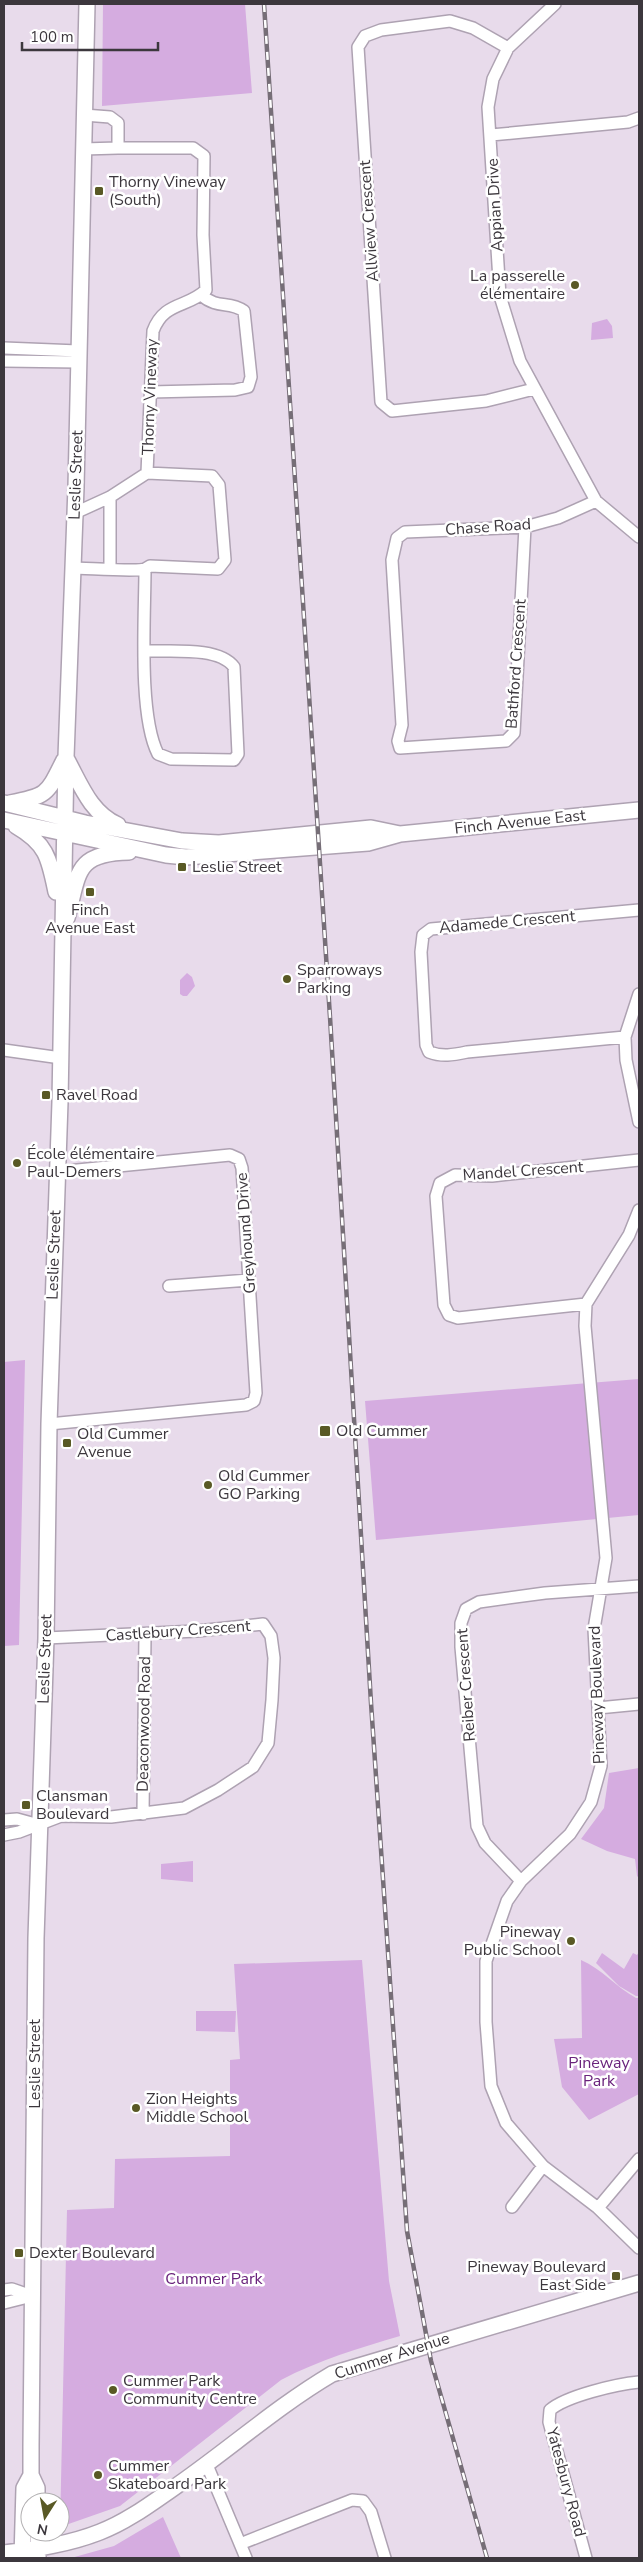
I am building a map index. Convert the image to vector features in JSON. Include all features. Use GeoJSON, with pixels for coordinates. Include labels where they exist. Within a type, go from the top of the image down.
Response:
{"type":"FeatureCollection","features":[{"type":"Feature","properties":{"kind":"main road","name":"Leslie Street"},"geometry":{"type":"LineString","coordinates":[[37,2492],[32,2476],[32,2296],[39,1825],[46,1638],[49,1424],[60,1058],[61,921],[75,513],[87,4]]}},
{"type":"Feature","properties":{"kind":"main road"},"geometry":{"type":"LineString","coordinates":[[5,804],[36,798],[48,791],[66,757]]}},
{"type":"Feature","properties":{"kind":"main road"},"geometry":{"type":"LineString","coordinates":[[66,757],[97,812],[112,822],[142,835]]}},
{"type":"Feature","properties":{"kind":"main road","name":"Finch Avenue East"},"geometry":{"type":"LineString","coordinates":[[5,804],[148,852],[206,857],[368,843],[400,834],[639,810]]}},
{"type":"Feature","properties":{"kind":"main road"},"geometry":{"type":"LineString","coordinates":[[5,820],[32,836],[42,846],[50,866],[61,921]]}},
{"type":"Feature","properties":{"kind":"main road","name":"Finch Avenue East"},"geometry":{"type":"LineString","coordinates":[[5,820],[64,825],[182,841],[219,843],[370,828],[400,834]]}},
{"type":"Feature","properties":{"kind":"main road"},"geometry":{"type":"LineString","coordinates":[[61,941],[78,873],[82,866],[103,854],[148,852]]}},
{"type":"Feature","properties":{"kind":"main road","name":"Cummer Avenue"},"geometry":{"type":"LineString","coordinates":[[4,2554],[22,2555],[38,2553],[107,2529],[143,2509],[207,2465],[305,2390],[332,2374],[639,2283]]}},
{"type":"Feature","properties":{"kind":"main road","name":"Leslie Street"},"geometry":{"type":"LineString","coordinates":[[22,2555],[24,2488],[32,2476]]}},
{"type":"Feature","properties":{"kind":"street","name":"Appian Drive"},"geometry":{"type":"LineString","coordinates":[[555,4],[508,48],[493,79],[488,107],[500,296],[520,361],[596,500],[639,538]]}},
{"type":"Feature","properties":{"kind":"street","name":"Allview Crescent"},"geometry":{"type":"LineString","coordinates":[[508,48],[473,28],[450,21],[381,30],[364,36],[358,47],[381,402],[392,411],[486,401],[534,389]]}},
{"type":"Feature","properties":{"kind":"street"},"geometry":{"type":"LineString","coordinates":[[84,115],[110,117],[118,123],[118,148]]}},
{"type":"Feature","properties":{"kind":"street"},"geometry":{"type":"LineString","coordinates":[[491,135],[628,122],[639,118]]}},
{"type":"Feature","properties":{"kind":"street"},"geometry":{"type":"LineString","coordinates":[[83,149],[193,148],[204,156],[203,235],[206,290],[201,295],[211,303],[237,306],[244,311],[251,378],[248,387],[235,390],[150,392]]}},
{"type":"Feature","properties":{"kind":"street","name":"Thorny Vineway"},"geometry":{"type":"LineString","coordinates":[[75,513],[110,497],[147,473],[153,331],[157,320],[176,305],[201,295]]}},
{"type":"Feature","properties":{"kind":"street"},"geometry":{"type":"LineString","coordinates":[[4,348],[78,356]]}},
{"type":"Feature","properties":{"kind":"street"},"geometry":{"type":"LineString","coordinates":[[4,360],[78,356]]}},
{"type":"Feature","properties":{"kind":"street"},"geometry":{"type":"LineString","coordinates":[[72,568],[110,568],[139,571],[150,566],[218,569],[225,560],[219,485],[212,476],[147,473]]}},
{"type":"Feature","properties":{"kind":"street"},"geometry":{"type":"LineString","coordinates":[[110,497],[110,568]]}},
{"type":"Feature","properties":{"kind":"street","name":"Chase Road"},"geometry":{"type":"LineString","coordinates":[[405,532],[525,527],[558,518],[596,500]]}},
{"type":"Feature","properties":{"kind":"street","name":"Bathford Crescent"},"geometry":{"type":"LineString","coordinates":[[405,532],[397,538],[392,560],[402,726],[398,741],[400,748],[408,749],[448,744],[506,741],[514,733],[525,527]]}},
{"type":"Feature","properties":{"kind":"street"},"geometry":{"type":"LineString","coordinates":[[144,651],[208,652],[230,661],[234,667],[238,754],[234,760],[171,759],[158,754],[149,732],[144,651],[145,569]]}},
{"type":"Feature","properties":{"kind":"street","name":"Adamede Crescent"},"geometry":{"type":"LineString","coordinates":[[625,1037],[438,1056],[429,1052],[426,1044],[421,952],[423,935],[431,929],[639,910]]}},
{"type":"Feature","properties":{"kind":"street"},"geometry":{"type":"LineString","coordinates":[[639,994],[625,1037],[626,1060],[639,1122]]}},
{"type":"Feature","properties":{"kind":"street"},"geometry":{"type":"LineString","coordinates":[[4,1050],[60,1058]]}},
{"type":"Feature","properties":{"kind":"street","name":"Greyhound Drive"},"geometry":{"type":"LineString","coordinates":[[49,1424],[240,1406],[254,1401],[256,1393],[242,1168],[239,1159],[230,1155],[57,1172]]}},
{"type":"Feature","properties":{"kind":"street","name":"Mandel Crescent"},"geometry":{"type":"LineString","coordinates":[[586,1304],[458,1318],[449,1315],[444,1305],[436,1196],[440,1183],[455,1175],[492,1176],[639,1160]]}},
{"type":"Feature","properties":{"kind":"street"},"geometry":{"type":"LineString","coordinates":[[586,1304],[629,1235],[639,1210]]}},
{"type":"Feature","properties":{"kind":"street"},"geometry":{"type":"LineString","coordinates":[[168,1286],[249,1280]]}},
{"type":"Feature","properties":{"kind":"street","name":"Pineway Boulevard"},"geometry":{"type":"LineString","coordinates":[[586,1304],[585,1326],[606,1558],[594,1629],[601,1766],[591,1802],[570,1834],[522,1881],[507,1900],[486,1961],[486,2022],[491,2086],[506,2123],[543,2166],[598,2208],[639,2248]]}},
{"type":"Feature","properties":{"kind":"street","name":"Reiber Crescent"},"geometry":{"type":"LineString","coordinates":[[522,1881],[485,1843],[477,1826],[461,1623],[466,1609],[479,1602],[545,1593],[639,1586]]}},
{"type":"Feature","properties":{"kind":"street","name":"Castlebury Crescent"},"geometry":{"type":"LineString","coordinates":[[39,1825],[61,1816],[142,1814],[184,1808],[218,1790],[253,1767],[268,1742],[274,1658],[271,1636],[263,1624],[144,1635],[46,1638]]}},
{"type":"Feature","properties":{"kind":"street","name":"Deaconwood Road"},"geometry":{"type":"LineString","coordinates":[[142,1814],[144,1635]]}},
{"type":"Feature","properties":{"kind":"street"},"geometry":{"type":"LineString","coordinates":[[598,1708],[639,1704]]}},
{"type":"Feature","properties":{"kind":"street"},"geometry":{"type":"LineString","coordinates":[[4,1820],[18,1819],[39,1825]]}},
{"type":"Feature","properties":{"kind":"street"},"geometry":{"type":"LineString","coordinates":[[4,1835],[39,1825]]}},
{"type":"Feature","properties":{"kind":"street"},"geometry":{"type":"LineString","coordinates":[[598,2208],[639,2159]]}},
{"type":"Feature","properties":{"kind":"street"},"geometry":{"type":"LineString","coordinates":[[512,2207],[543,2166]]}},
{"type":"Feature","properties":{"kind":"street"},"geometry":{"type":"LineString","coordinates":[[4,2290],[12,2289],[32,2296]]}},
{"type":"Feature","properties":{"kind":"street"},"geometry":{"type":"LineString","coordinates":[[4,2303],[32,2296]]}},
{"type":"Feature","properties":{"kind":"street","name":"Yatesbury Road"},"geometry":{"type":"LineString","coordinates":[[586,2558],[549,2422],[550,2410],[558,2403],[570,2398],[639,2382]]}},
{"type":"Feature","properties":{"kind":"street"},"geometry":{"type":"LineString","coordinates":[[207,2465],[246,2558]]}},
{"type":"Feature","properties":{"kind":"street"},"geometry":{"type":"LineString","coordinates":[[240,2544],[352,2500],[363,2501],[371,2512],[385,2558]]}},
{"type":"Feature","properties":{"kind":"green space"},"geometry":{"type":"Polygon","coordinates":[[[103,4],[245,4],[252,93],[102,106],[103,4]]]}},
{"type":"Feature","properties":{"kind":"green space"},"geometry":{"type":"Polygon","coordinates":[[[607,319],[612,326],[613,338],[591,340],[592,323],[607,319]]]}},
{"type":"Feature","properties":{"kind":"green space"},"geometry":{"type":"Polygon","coordinates":[[[187,973],[192,977],[195,986],[187,996],[183,996],[180,994],[180,980],[187,973]]]}},
{"type":"Feature","properties":{"kind":"green space"},"geometry":{"type":"Polygon","coordinates":[[[25,1360],[19,1645],[4,1646],[4,1362],[25,1360]]]}},
{"type":"Feature","properties":{"kind":"green space"},"geometry":{"type":"Polygon","coordinates":[[[639,1379],[639,1515],[376,1540],[365,1401],[639,1379]]]}},
{"type":"Feature","properties":{"kind":"green space"},"geometry":{"type":"Polygon","coordinates":[[[639,1768],[639,1878],[637,1876],[635,1859],[607,1851],[581,1839],[604,1808],[609,1773],[639,1768]]]}},
{"type":"Feature","properties":{"kind":"green space"},"geometry":{"type":"Polygon","coordinates":[[[193,1861],[193,1882],[161,1879],[161,1864],[193,1861]]]}},
{"type":"Feature","properties":{"kind":"green space"},"geometry":{"type":"Polygon","coordinates":[[[639,1952],[639,1996],[619,1986],[596,1963],[602,1953],[624,1969],[633,1953],[637,1955],[639,1952]]]}},
{"type":"Feature","properties":{"kind":"green space","name":"Cummer Park"},"geometry":{"type":"Polygon","coordinates":[[[362,1960],[389,2281],[400,2336],[325,2360],[281,2380],[120,2506],[70,2524],[70,2492],[61,2492],[67,2210],[114,2208],[115,2159],[230,2156],[230,2060],[240,2059],[234,1964],[362,1960]]]}},
{"type":"Feature","properties":{"kind":"green space","name":"Pineway Park"},"geometry":{"type":"Polygon","coordinates":[[[581,1960],[596,1968],[629,1994],[639,1998],[639,2094],[589,2120],[562,2087],[554,2039],[582,2038],[581,1960]]]}},
{"type":"Feature","properties":{"kind":"green space"},"geometry":{"type":"Polygon","coordinates":[[[196,2011],[236,2011],[235,2032],[196,2031],[196,2011]]]}},
{"type":"Feature","properties":{"kind":"green space"},"geometry":{"type":"Polygon","coordinates":[[[163,2517],[181,2558],[71,2558],[114,2546],[163,2517]]]}},
{"type":"Feature","properties":{"kind":"railway"},"geometry":{"type":"LineString","coordinates":[[264,4],[330,1017],[371,1703],[407,2231],[431,2361],[487,2558]]}},
{"type":"Feature","properties":{"kind":"place","name":"Thorny Vineway (South)"},"geometry":{"type":"Point","coordinates":[99,191]}},
{"type":"Feature","properties":{"kind":"place","name":"La passerelle élémentaire"},"geometry":{"type":"Point","coordinates":[575,285]}},
{"type":"Feature","properties":{"kind":"place","name":"Leslie Street"},"geometry":{"type":"Point","coordinates":[182,867]}},
{"type":"Feature","properties":{"kind":"place","name":"Finch Avenue East"},"geometry":{"type":"Point","coordinates":[90,892]}},
{"type":"Feature","properties":{"kind":"place","name":"Sparroways Parking"},"geometry":{"type":"Point","coordinates":[287,979]}},
{"type":"Feature","properties":{"kind":"place","name":"Ravel Road"},"geometry":{"type":"Point","coordinates":[46,1095]}},
{"type":"Feature","properties":{"kind":"place","name":"École élémentaire Paul-Demers"},"geometry":{"type":"Point","coordinates":[17,1163]}},
{"type":"Feature","properties":{"kind":"place","name":"Old Cummer"},"geometry":{"type":"Point","coordinates":[325,1431]}},
{"type":"Feature","properties":{"kind":"place","name":"Old Cummer Avenue"},"geometry":{"type":"Point","coordinates":[67,1443]}},
{"type":"Feature","properties":{"kind":"place","name":"Old Cummer GO Parking"},"geometry":{"type":"Point","coordinates":[208,1485]}},
{"type":"Feature","properties":{"kind":"place","name":"Clansman Boulevard"},"geometry":{"type":"Point","coordinates":[26,1805]}},
{"type":"Feature","properties":{"kind":"place","name":"Pineway Public School"},"geometry":{"type":"Point","coordinates":[571,1941]}},
{"type":"Feature","properties":{"kind":"place","name":"Zion Heights Middle School"},"geometry":{"type":"Point","coordinates":[136,2108]}},
{"type":"Feature","properties":{"kind":"place","name":"Dexter Boulevard"},"geometry":{"type":"Point","coordinates":[19,2253]}},
{"type":"Feature","properties":{"kind":"place","name":"Pineway Boulevard East Side"},"geometry":{"type":"Point","coordinates":[616,2276]}},
{"type":"Feature","properties":{"kind":"place","name":"Cummer Park Community Centre"},"geometry":{"type":"Point","coordinates":[113,2390]}},
{"type":"Feature","properties":{"kind":"place","name":"Cummer Skateboard Park"},"geometry":{"type":"Point","coordinates":[98,2475]}}]}
